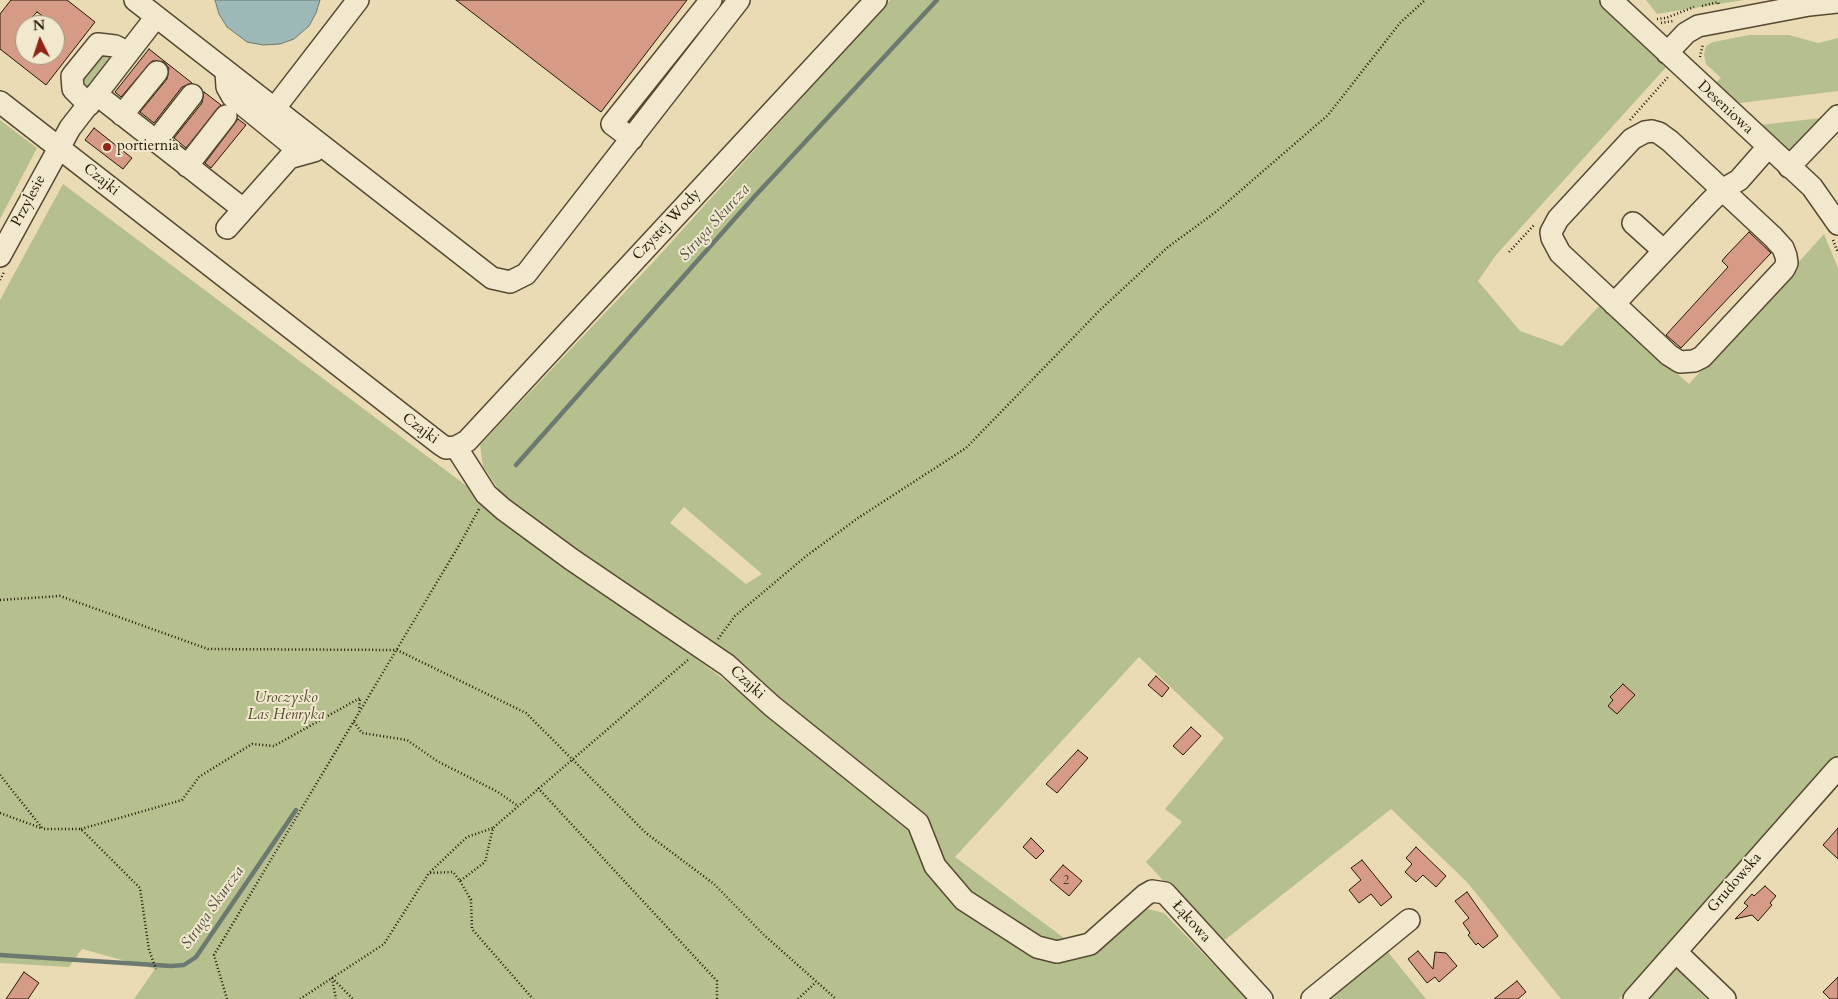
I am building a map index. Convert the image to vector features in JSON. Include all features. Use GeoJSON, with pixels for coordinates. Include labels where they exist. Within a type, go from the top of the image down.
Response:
{"type":"FeatureCollection","features":[{"type":"Feature","properties":{"kind":"street"},"geometry":{"type":"LineString","coordinates":[[134,0],[274,108],[312,150]]}},
{"type":"Feature","properties":{"kind":"street"},"geometry":{"type":"LineString","coordinates":[[274,108],[358,0]]}},
{"type":"Feature","properties":{"kind":"street"},"geometry":{"type":"LineString","coordinates":[[632,139],[612,124],[711,0]]}},
{"type":"Feature","properties":{"kind":"street"},"geometry":{"type":"LineString","coordinates":[[226,72],[227,87],[232,96],[312,150],[492,278],[510,282],[526,274],[740,0]]}},
{"type":"Feature","properties":{"kind":"street","name":"Czystej Wody"},"geometry":{"type":"LineString","coordinates":[[456,447],[468,441],[876,0]]}},
{"type":"Feature","properties":{"kind":"street","name":"Deseniowa"},"geometry":{"type":"LineString","coordinates":[[1611,0],[1667,53],[1700,74],[1768,148],[1812,187],[1838,224]]}},
{"type":"Feature","properties":{"kind":"street"},"geometry":{"type":"LineString","coordinates":[[1667,53],[1686,33],[1698,26],[1809,5],[1838,2]]}},
{"type":"Feature","properties":{"kind":"street","name":"Przylesie"},"geometry":{"type":"LineString","coordinates":[[0,256],[59,147],[127,52],[156,17]]}},
{"type":"Feature","properties":{"kind":"street"},"geometry":{"type":"LineString","coordinates":[[678,41],[697,54]]}},
{"type":"Feature","properties":{"kind":"street"},"geometry":{"type":"LineString","coordinates":[[127,52],[115,46],[98,44],[72,76],[73,90],[122,114],[243,209]]}},
{"type":"Feature","properties":{"kind":"street"},"geometry":{"type":"LineString","coordinates":[[122,114],[157,72]]}},
{"type":"Feature","properties":{"kind":"street"},"geometry":{"type":"LineString","coordinates":[[156,141],[192,95]]}},
{"type":"Feature","properties":{"kind":"street","name":"Czajki"},"geometry":{"type":"LineString","coordinates":[[0,102],[440,444],[446,448],[456,447],[486,494],[571,558],[706,650],[833,756],[918,823],[935,866],[964,900],[1037,947],[1057,952],[1090,944]]}},
{"type":"Feature","properties":{"kind":"street"},"geometry":{"type":"LineString","coordinates":[[187,166],[226,116]]}},
{"type":"Feature","properties":{"kind":"street"},"geometry":{"type":"LineString","coordinates":[[1789,167],[1838,116]]}},
{"type":"Feature","properties":{"kind":"street"},"geometry":{"type":"LineString","coordinates":[[1645,132],[1659,133],[1722,190],[1783,248],[1787,263],[1784,269],[1702,357],[1686,362],[1674,359],[1554,246],[1551,232],[1558,219],[1632,139],[1645,132]]}},
{"type":"Feature","properties":{"kind":"street"},"geometry":{"type":"LineString","coordinates":[[1614,304],[1722,190],[1739,180],[1768,148]]}},
{"type":"Feature","properties":{"kind":"street"},"geometry":{"type":"LineString","coordinates":[[227,228],[289,158],[312,150]]}},
{"type":"Feature","properties":{"kind":"street"},"geometry":{"type":"LineString","coordinates":[[1633,223],[1664,251]]}},
{"type":"Feature","properties":{"kind":"street","name":"Grudowska"},"geometry":{"type":"LineString","coordinates":[[1634,999],[1838,768]]}},
{"type":"Feature","properties":{"kind":"street","name":"Łąkowa"},"geometry":{"type":"LineString","coordinates":[[1090,944],[1144,895],[1152,891],[1164,893],[1262,999]]}},
{"type":"Feature","properties":{"kind":"street"},"geometry":{"type":"LineString","coordinates":[[1312,999],[1409,920]]}},
{"type":"Feature","properties":{"kind":"street"},"geometry":{"type":"LineString","coordinates":[[1676,952],[1724,999]]}},
{"type":"Feature","properties":{"kind":"path"},"geometry":{"type":"LineString","coordinates":[[300,999],[384,944],[429,873],[467,837],[493,828],[571,760],[706,650],[735,616],[805,557],[858,518],[966,448],[1100,310],[1161,253],[1217,212],[1328,115],[1400,22],[1425,0]]}},
{"type":"Feature","properties":{"kind":"path"},"geometry":{"type":"LineString","coordinates":[[1702,40],[1698,45],[1696,57],[1698,68],[1704,75],[1700,74],[1700,56],[1702,45],[1707,39]]}},
{"type":"Feature","properties":{"kind":"path"},"geometry":{"type":"LineString","coordinates":[[227,999],[214,955],[461,542],[486,494]]}},
{"type":"Feature","properties":{"kind":"path"},"geometry":{"type":"LineString","coordinates":[[0,600],[60,596],[208,648],[396,650],[526,713],[646,833],[714,884],[764,935],[836,999]]}},
{"type":"Feature","properties":{"kind":"path"},"geometry":{"type":"LineString","coordinates":[[0,812],[43,829],[81,829],[182,800],[199,777],[252,744],[274,746],[360,698],[359,713]]}},
{"type":"Feature","properties":{"kind":"path"},"geometry":{"type":"LineString","coordinates":[[354,722],[362,733],[408,740],[437,761],[498,792],[518,806]]}},
{"type":"Feature","properties":{"kind":"path"},"geometry":{"type":"LineString","coordinates":[[0,775],[43,829]]}},
{"type":"Feature","properties":{"kind":"path"},"geometry":{"type":"LineString","coordinates":[[538,788],[717,981],[717,999]]}},
{"type":"Feature","properties":{"kind":"path"},"geometry":{"type":"LineString","coordinates":[[460,882],[485,862],[493,828]]}},
{"type":"Feature","properties":{"kind":"path"},"geometry":{"type":"LineString","coordinates":[[81,829],[140,888],[149,950],[156,969]]}},
{"type":"Feature","properties":{"kind":"path"},"geometry":{"type":"LineString","coordinates":[[454,870],[460,882]]}},
{"type":"Feature","properties":{"kind":"path"},"geometry":{"type":"LineString","coordinates":[[429,873],[453,872],[471,900],[472,929],[533,999]]}},
{"type":"Feature","properties":{"kind":"path"},"geometry":{"type":"LineString","coordinates":[[332,978],[336,999]]}},
{"type":"Feature","properties":{"kind":"path"},"geometry":{"type":"LineString","coordinates":[[332,978],[353,999]]}},
{"type":"Feature","properties":{"kind":"path"},"geometry":{"type":"LineString","coordinates":[[798,999],[816,982]]}},
{"type":"Feature","properties":{"kind":"green space","name":"Uroczysko Las Henryka"},"geometry":{"type":"Polygon","coordinates":[[[890,0],[1599,0],[1669,64],[1496,255],[1478,281],[1520,331],[1562,346],[1600,305],[1689,384],[1824,234],[1838,268],[1838,762],[1658,963],[1619,999],[1561,999],[1467,882],[1391,809],[1221,943],[1146,862],[1182,822],[1165,809],[1224,738],[1139,657],[955,857],[1087,955],[1148,909],[1164,913],[1247,999],[134,999],[155,969],[82,949],[69,967],[0,963],[0,300],[63,184],[666,635],[927,836],[612,576],[501,493],[483,466],[480,445],[657,258],[890,0]],[[684,507],[670,523],[746,584],[762,574],[684,507]]]}},
{"type":"Feature","properties":{"kind":"green space"},"geometry":{"type":"Polygon","coordinates":[[[1646,0],[1744,0],[1657,14],[1646,0]]]}},
{"type":"Feature","properties":{"kind":"green space"},"geometry":{"type":"Polygon","coordinates":[[[1749,35],[1789,35],[1818,43],[1838,38],[1838,91],[1740,103],[1712,85],[1721,78],[1706,64],[1704,55],[1706,46],[1713,42],[1749,35]]]}},
{"type":"Feature","properties":{"kind":"green space"},"geometry":{"type":"Polygon","coordinates":[[[106,55],[112,59],[93,89],[85,90],[84,80],[101,58],[106,55]]]}},
{"type":"Feature","properties":{"kind":"green space"},"geometry":{"type":"Polygon","coordinates":[[[1821,118],[1793,153],[1760,125],[1821,118]]]}},
{"type":"Feature","properties":{"kind":"green space"},"geometry":{"type":"Polygon","coordinates":[[[0,120],[37,148],[0,219],[0,120]]]}},
{"type":"Feature","properties":{"kind":"green space"},"geometry":{"type":"Polygon","coordinates":[[[1388,952],[1426,999],[1331,999],[1388,952]]]}},
{"type":"Feature","properties":{"kind":"green space"},"geometry":{"type":"Polygon","coordinates":[[[1674,966],[1707,999],[1644,999],[1674,966]]]}},
{"type":"Feature","properties":{"kind":"water"},"geometry":{"type":"Polygon","coordinates":[[[215,0],[320,0],[309,26],[294,39],[280,44],[263,45],[247,42],[227,27],[219,14],[215,0]]]}},
{"type":"Feature","properties":{"kind":"building"},"geometry":{"type":"Polygon","coordinates":[[[11,0],[67,0],[95,22],[65,61],[65,15],[41,15],[37,12],[34,15],[15,15],[15,61],[0,49],[0,14],[11,0]]]}},
{"type":"Feature","properties":{"kind":"building"},"geometry":{"type":"Polygon","coordinates":[[[456,0],[687,0],[601,112],[456,0]]]}},
{"type":"Feature","properties":{"kind":"building"},"geometry":{"type":"Polygon","coordinates":[[[149,49],[192,83],[182,87],[154,123],[140,112],[167,79],[169,68],[164,62],[152,61],[121,97],[115,92],[149,49]]]}},
{"type":"Feature","properties":{"kind":"building"},"geometry":{"type":"Polygon","coordinates":[[[20,65],[62,65],[46,85],[20,65]]]}},
{"type":"Feature","properties":{"kind":"building"},"geometry":{"type":"Polygon","coordinates":[[[204,92],[221,105],[186,148],[174,138],[202,103],[204,92]]]}},
{"type":"Feature","properties":{"kind":"building"},"geometry":{"type":"Polygon","coordinates":[[[238,119],[246,125],[211,168],[205,163],[238,119]]]}},
{"type":"Feature","properties":{"kind":"building","name":"portiernia"},"geometry":{"type":"Polygon","coordinates":[[[94,128],[132,158],[123,169],[85,140],[94,128]]]}},
{"type":"Feature","properties":{"kind":"building"},"geometry":{"type":"Polygon","coordinates":[[[1749,232],[1771,253],[1681,348],[1666,335],[1728,267],[1722,261],[1749,232]]]}},
{"type":"Feature","properties":{"kind":"building"},"geometry":{"type":"Polygon","coordinates":[[[1156,676],[1169,688],[1162,697],[1148,685],[1156,676]]]}},
{"type":"Feature","properties":{"kind":"building"},"geometry":{"type":"Polygon","coordinates":[[[1623,684],[1635,695],[1617,714],[1608,706],[1613,700],[1610,697],[1623,684]]]}},
{"type":"Feature","properties":{"kind":"building"},"geometry":{"type":"Polygon","coordinates":[[[1191,727],[1201,736],[1183,755],[1173,746],[1191,727]]]}},
{"type":"Feature","properties":{"kind":"building"},"geometry":{"type":"Polygon","coordinates":[[[1078,750],[1088,758],[1057,793],[1046,784],[1078,750]]]}},
{"type":"Feature","properties":{"kind":"building"},"geometry":{"type":"Polygon","coordinates":[[[1838,828],[1838,859],[1823,845],[1838,828]]]}},
{"type":"Feature","properties":{"kind":"building"},"geometry":{"type":"Polygon","coordinates":[[[1031,838],[1044,851],[1036,859],[1023,847],[1031,838]]]}},
{"type":"Feature","properties":{"kind":"building"},"geometry":{"type":"Polygon","coordinates":[[[1416,847],[1446,876],[1436,887],[1423,875],[1416,882],[1405,872],[1412,864],[1406,858],[1416,847]]]}},
{"type":"Feature","properties":{"kind":"building"},"geometry":{"type":"Polygon","coordinates":[[[1362,860],[1392,897],[1381,906],[1371,894],[1359,903],[1349,890],[1361,880],[1351,868],[1362,860]]]}},
{"type":"Feature","properties":{"kind":"building"},"geometry":{"type":"Polygon","coordinates":[[[1063,865],[1082,881],[1069,896],[1050,880],[1063,865]]]}},
{"type":"Feature","properties":{"kind":"building"},"geometry":{"type":"Polygon","coordinates":[[[1765,886],[1776,896],[1770,903],[1772,905],[1758,921],[1752,915],[1735,919],[1748,906],[1744,903],[1752,894],[1754,896],[1765,886]]]}},
{"type":"Feature","properties":{"kind":"building"},"geometry":{"type":"Polygon","coordinates":[[[1467,892],[1498,936],[1483,948],[1478,943],[1476,945],[1468,935],[1470,933],[1463,923],[1469,918],[1455,901],[1467,892]]]}},
{"type":"Feature","properties":{"kind":"building"},"geometry":{"type":"Polygon","coordinates":[[[1418,951],[1433,969],[1435,952],[1446,953],[1457,966],[1439,982],[1435,977],[1427,983],[1408,959],[1418,951]]]}},
{"type":"Feature","properties":{"kind":"building"},"geometry":{"type":"Polygon","coordinates":[[[24,972],[39,983],[28,999],[6,999],[24,972]]]}},
{"type":"Feature","properties":{"kind":"building"},"geometry":{"type":"Polygon","coordinates":[[[1838,977],[1838,999],[1830,999],[1823,992],[1838,977]]]}},
{"type":"Feature","properties":{"kind":"building"},"geometry":{"type":"Polygon","coordinates":[[[1517,981],[1526,992],[1518,999],[1494,999],[1517,981]]]}},
{"type":"Feature","properties":{"kind":"waterway","name":"Struga Skurcza"},"geometry":{"type":"LineString","coordinates":[[516,465],[754,197],[937,0]]}},
{"type":"Feature","properties":{"kind":"waterway","name":"Struga Skurcza"},"geometry":{"type":"LineString","coordinates":[[0,955],[171,966],[184,965],[196,957],[296,810]]}},
{"type":"Feature","properties":{"kind":"place","name":"portiernia"},"geometry":{"type":"Point","coordinates":[107,147]}}]}
